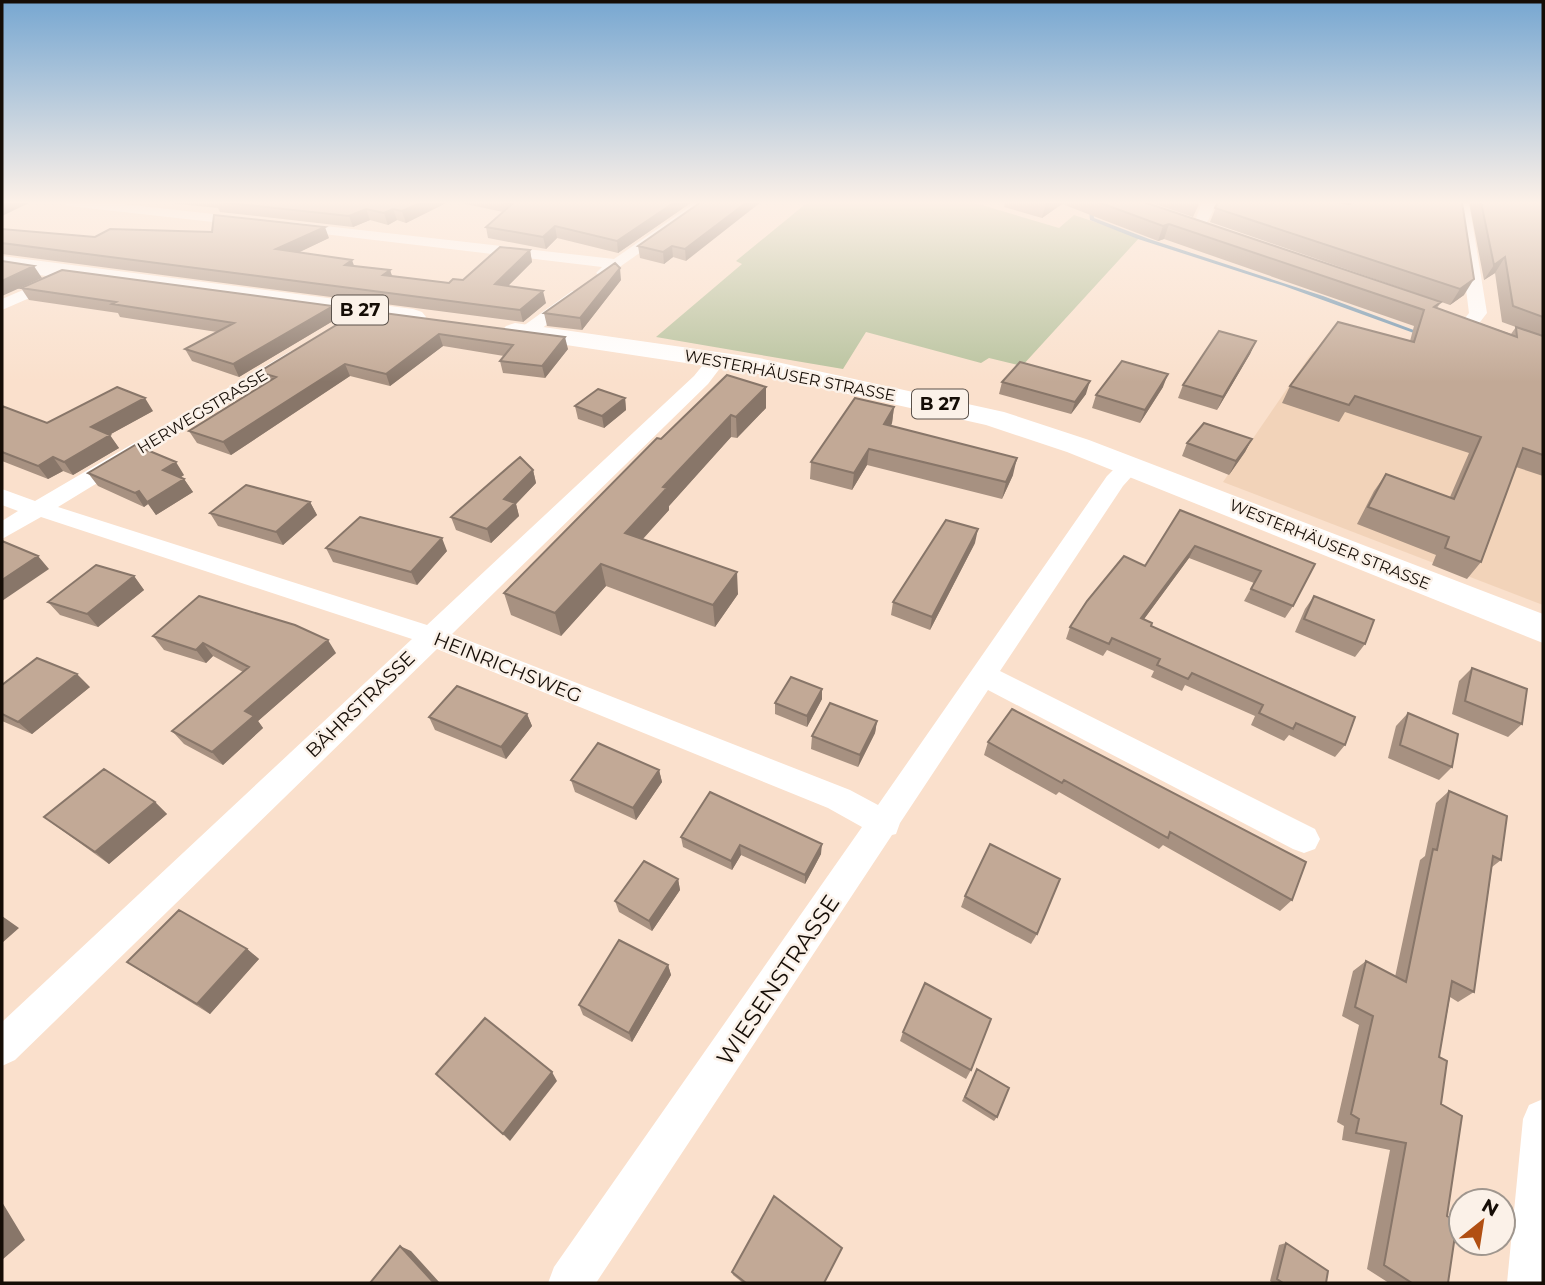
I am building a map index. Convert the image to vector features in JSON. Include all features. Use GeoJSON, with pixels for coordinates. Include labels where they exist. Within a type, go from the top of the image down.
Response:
{"type":"FeatureCollection","features":[{"type":"Feature","properties":{"kind":"main road","name":"B 27"},"geometry":{"type":"LineString","coordinates":[[2,264],[74,271],[431,320]]}},
{"type":"Feature","properties":{"kind":"main road","name":"WESTERHÄUSER STRASSE"},"geometry":{"type":"LineString","coordinates":[[485,327],[718,359],[803,374],[962,410],[1028,428],[1543,629]]}},
{"type":"Feature","properties":{"kind":"street"},"geometry":{"type":"LineString","coordinates":[[599,262],[617,264]]}},
{"type":"Feature","properties":{"kind":"street"},"geometry":{"type":"LineString","coordinates":[[526,333],[620,262]]}},
{"type":"Feature","properties":{"kind":"street"},"geometry":{"type":"LineString","coordinates":[[1471,262],[1478,313],[1471,322]]}},
{"type":"Feature","properties":{"kind":"street"},"geometry":{"type":"LineString","coordinates":[[2,305],[74,271]]}},
{"type":"Feature","properties":{"kind":"street"},"geometry":{"type":"LineString","coordinates":[[339,329],[364,310]]}},
{"type":"Feature","properties":{"kind":"street","name":"HERWEGSTRASSE"},"geometry":{"type":"LineString","coordinates":[[2,531],[304,350]]}},
{"type":"Feature","properties":{"kind":"street","name":"BÄHRSTRASSE"},"geometry":{"type":"LineString","coordinates":[[2,1047],[701,380],[718,359]]}},
{"type":"Feature","properties":{"kind":"street","name":"WIESENSTRASSE"},"geometry":{"type":"LineString","coordinates":[[570,1283],[885,824],[1115,481],[1130,466]]}},
{"type":"Feature","properties":{"kind":"street","name":"HEINRICHSWEG"},"geometry":{"type":"LineString","coordinates":[[2,496],[38,510],[431,636],[839,799],[885,824]]}},
{"type":"Feature","properties":{"kind":"street"},"geometry":{"type":"LineString","coordinates":[[983,675],[1304,839]]}},
{"type":"Feature","properties":{"kind":"street"},"geometry":{"type":"LineString","coordinates":[[1529,1283],[1543,1119]]}},
{"type":"Feature","properties":{"kind":"shaded area"},"geometry":{"type":"Polygon","coordinates":[[[1313,351],[1543,419],[1543,605],[1223,482],[1313,351]]]}},
{"type":"Feature","properties":{"kind":"green space"},"geometry":{"type":"Polygon","coordinates":[[[738,262],[1117,262],[1022,366],[989,358],[981,363],[866,332],[843,369],[656,337],[742,264],[738,262]]]}},
{"type":"Feature","properties":{"kind":"building"},"geometry":{"type":"Polygon","coordinates":[[[2,262],[34,266],[2,281],[2,262]]]}},
{"type":"Feature","properties":{"kind":"building"},"geometry":{"type":"Polygon","coordinates":[[[149,262],[349,262],[345,265],[390,270],[383,275],[449,283],[453,279],[463,280],[483,262],[518,262],[495,284],[543,291],[520,310],[149,262]]]}},
{"type":"Feature","properties":{"kind":"building"},"geometry":{"type":"Polygon","coordinates":[[[1282,262],[1322,262],[1441,302],[1434,307],[1517,337],[1516,327],[1543,336],[1543,455],[1523,448],[1481,562],[1445,548],[1449,537],[1368,507],[1386,474],[1454,499],[1481,437],[1355,396],[1349,405],[1290,386],[1338,322],[1414,342],[1424,310],[1282,262]]]}},
{"type":"Feature","properties":{"kind":"building"},"geometry":{"type":"Polygon","coordinates":[[[1378,262],[1471,262],[1474,279],[1460,289],[1378,262]]]}},
{"type":"Feature","properties":{"kind":"building"},"geometry":{"type":"Polygon","coordinates":[[[1506,262],[1543,262],[1543,317],[1513,306],[1506,262]]]}},
{"type":"Feature","properties":{"kind":"building"},"geometry":{"type":"Polygon","coordinates":[[[615,263],[620,268],[580,318],[544,313],[615,263]]]}},
{"type":"Feature","properties":{"kind":"building"},"geometry":{"type":"Polygon","coordinates":[[[62,270],[333,306],[233,364],[185,349],[234,323],[21,288],[62,270]]]}},
{"type":"Feature","properties":{"kind":"building"},"geometry":{"type":"Polygon","coordinates":[[[361,310],[565,337],[542,366],[500,361],[513,345],[439,334],[386,374],[345,364],[223,442],[189,431],[276,377],[259,372],[361,310]]]}},
{"type":"Feature","properties":{"kind":"building"},"geometry":{"type":"Polygon","coordinates":[[[1219,331],[1256,341],[1223,397],[1183,385],[1219,331]]]}},
{"type":"Feature","properties":{"kind":"building"},"geometry":{"type":"Polygon","coordinates":[[[1122,361],[1168,374],[1145,410],[1096,395],[1122,361]]]}},
{"type":"Feature","properties":{"kind":"building"},"geometry":{"type":"Polygon","coordinates":[[[1020,362],[1090,381],[1075,402],[1002,382],[1020,362]]]}},
{"type":"Feature","properties":{"kind":"building"},"geometry":{"type":"Polygon","coordinates":[[[727,375],[766,387],[736,417],[731,415],[663,487],[667,488],[625,533],[737,572],[713,605],[601,564],[555,613],[504,593],[657,438],[661,439],[727,375]]]}},
{"type":"Feature","properties":{"kind":"building"},"geometry":{"type":"Polygon","coordinates":[[[117,387],[145,398],[91,427],[110,435],[64,462],[53,457],[38,466],[2,452],[2,406],[47,423],[117,387]]]}},
{"type":"Feature","properties":{"kind":"building"},"geometry":{"type":"Polygon","coordinates":[[[598,389],[625,398],[602,416],[575,406],[598,389]]]}},
{"type":"Feature","properties":{"kind":"building"},"geometry":{"type":"Polygon","coordinates":[[[855,398],[894,407],[884,424],[1017,458],[1006,482],[869,449],[854,473],[811,462],[855,398]]]}},
{"type":"Feature","properties":{"kind":"building"},"geometry":{"type":"Polygon","coordinates":[[[1204,423],[1252,439],[1236,461],[1187,443],[1204,423]]]}},
{"type":"Feature","properties":{"kind":"building"},"geometry":{"type":"Polygon","coordinates":[[[135,445],[176,462],[163,470],[184,479],[147,502],[139,491],[135,493],[88,473],[135,445]]]}},
{"type":"Feature","properties":{"kind":"building"},"geometry":{"type":"Polygon","coordinates":[[[520,457],[533,470],[504,499],[515,503],[487,529],[451,517],[520,457]]]}},
{"type":"Feature","properties":{"kind":"building"},"geometry":{"type":"Polygon","coordinates":[[[246,485],[310,502],[276,532],[210,513],[246,485]]]}},
{"type":"Feature","properties":{"kind":"building"},"geometry":{"type":"Polygon","coordinates":[[[1180,510],[1315,564],[1293,606],[1251,589],[1261,571],[1195,546],[1141,618],[1152,623],[1151,626],[1355,717],[1345,745],[1296,723],[1293,729],[1259,713],[1263,705],[1192,673],[1188,679],[1157,665],[1160,659],[1112,638],[1109,644],[1070,627],[1087,601],[1124,556],[1145,566],[1180,510]]]}},
{"type":"Feature","properties":{"kind":"building"},"geometry":{"type":"Polygon","coordinates":[[[360,517],[442,538],[411,572],[326,548],[360,517]]]}},
{"type":"Feature","properties":{"kind":"building"},"geometry":{"type":"Polygon","coordinates":[[[946,520],[978,529],[932,617],[893,602],[946,520]]]}},
{"type":"Feature","properties":{"kind":"building"},"geometry":{"type":"Polygon","coordinates":[[[2,541],[38,556],[2,580],[2,541]]]}},
{"type":"Feature","properties":{"kind":"building"},"geometry":{"type":"Polygon","coordinates":[[[96,565],[134,576],[87,614],[48,602],[96,565]]]}},
{"type":"Feature","properties":{"kind":"building"},"geometry":{"type":"Polygon","coordinates":[[[199,596],[295,625],[328,640],[245,711],[254,716],[212,752],[172,731],[249,667],[203,643],[196,650],[153,636],[199,596]]]}},
{"type":"Feature","properties":{"kind":"building"},"geometry":{"type":"Polygon","coordinates":[[[1314,596],[1374,620],[1365,644],[1304,619],[1314,596]]]}},
{"type":"Feature","properties":{"kind":"building"},"geometry":{"type":"Polygon","coordinates":[[[37,658],[77,674],[18,722],[2,714],[2,685],[37,658]]]}},
{"type":"Feature","properties":{"kind":"building"},"geometry":{"type":"Polygon","coordinates":[[[1472,668],[1527,689],[1522,724],[1465,701],[1472,668]]]}},
{"type":"Feature","properties":{"kind":"building"},"geometry":{"type":"Polygon","coordinates":[[[791,677],[822,689],[807,716],[775,703],[791,677]]]}},
{"type":"Feature","properties":{"kind":"building"},"geometry":{"type":"Polygon","coordinates":[[[457,686],[527,714],[501,747],[429,717],[457,686]]]}},
{"type":"Feature","properties":{"kind":"building"},"geometry":{"type":"Polygon","coordinates":[[[830,703],[877,721],[860,755],[812,736],[830,703]]]}},
{"type":"Feature","properties":{"kind":"building"},"geometry":{"type":"Polygon","coordinates":[[[1012,709],[1306,862],[1292,900],[1170,832],[1168,838],[1064,780],[1062,783],[988,742],[1012,709]]]}},
{"type":"Feature","properties":{"kind":"building"},"geometry":{"type":"Polygon","coordinates":[[[1408,713],[1458,734],[1452,767],[1400,745],[1408,713]]]}},
{"type":"Feature","properties":{"kind":"building"},"geometry":{"type":"Polygon","coordinates":[[[598,743],[659,770],[633,808],[571,780],[598,743]]]}},
{"type":"Feature","properties":{"kind":"building"},"geometry":{"type":"Polygon","coordinates":[[[104,769],[155,802],[95,852],[44,817],[104,769]]]}},
{"type":"Feature","properties":{"kind":"building"},"geometry":{"type":"Polygon","coordinates":[[[1449,791],[1507,816],[1501,860],[1493,856],[1474,992],[1452,981],[1439,1057],[1447,1061],[1441,1104],[1462,1116],[1451,1187],[1447,1187],[1447,1257],[1452,1257],[1448,1283],[1412,1283],[1384,1265],[1406,1143],[1356,1133],[1359,1119],[1351,1114],[1373,1016],[1355,1007],[1366,961],[1406,982],[1433,849],[1437,850],[1449,791]]]}},
{"type":"Feature","properties":{"kind":"building"},"geometry":{"type":"Polygon","coordinates":[[[710,792],[822,844],[805,875],[740,845],[731,861],[681,837],[710,792]]]}},
{"type":"Feature","properties":{"kind":"building"},"geometry":{"type":"Polygon","coordinates":[[[990,844],[1060,879],[1037,934],[965,896],[990,844]]]}},
{"type":"Feature","properties":{"kind":"building"},"geometry":{"type":"Polygon","coordinates":[[[644,861],[678,879],[649,921],[615,901],[644,861]]]}},
{"type":"Feature","properties":{"kind":"building"},"geometry":{"type":"Polygon","coordinates":[[[179,910],[247,949],[197,1004],[127,962],[179,910]]]}},
{"type":"Feature","properties":{"kind":"building"},"geometry":{"type":"Polygon","coordinates":[[[619,940],[668,965],[629,1033],[579,1005],[619,940]]]}},
{"type":"Feature","properties":{"kind":"building"},"geometry":{"type":"Polygon","coordinates":[[[925,983],[991,1019],[971,1070],[903,1032],[925,983]]]}},
{"type":"Feature","properties":{"kind":"building"},"geometry":{"type":"Polygon","coordinates":[[[485,1018],[552,1072],[503,1134],[436,1074],[485,1018]]]}},
{"type":"Feature","properties":{"kind":"building"},"geometry":{"type":"Polygon","coordinates":[[[977,1069],[1009,1088],[997,1117],[965,1097],[977,1069]]]}},
{"type":"Feature","properties":{"kind":"building"},"geometry":{"type":"Polygon","coordinates":[[[774,1196],[842,1248],[824,1283],[746,1283],[732,1272],[774,1196]]]}},
{"type":"Feature","properties":{"kind":"building"},"geometry":{"type":"Polygon","coordinates":[[[1286,1243],[1328,1271],[1326,1283],[1283,1283],[1277,1279],[1286,1243]]]}},
{"type":"Feature","properties":{"kind":"building"},"geometry":{"type":"Polygon","coordinates":[[[400,1246],[434,1283],[370,1283],[400,1246]]]}},
{"type":"Feature","properties":{"kind":"waterway"},"geometry":{"type":"LineString","coordinates":[[1214,262],[1424,335]]}}]}
